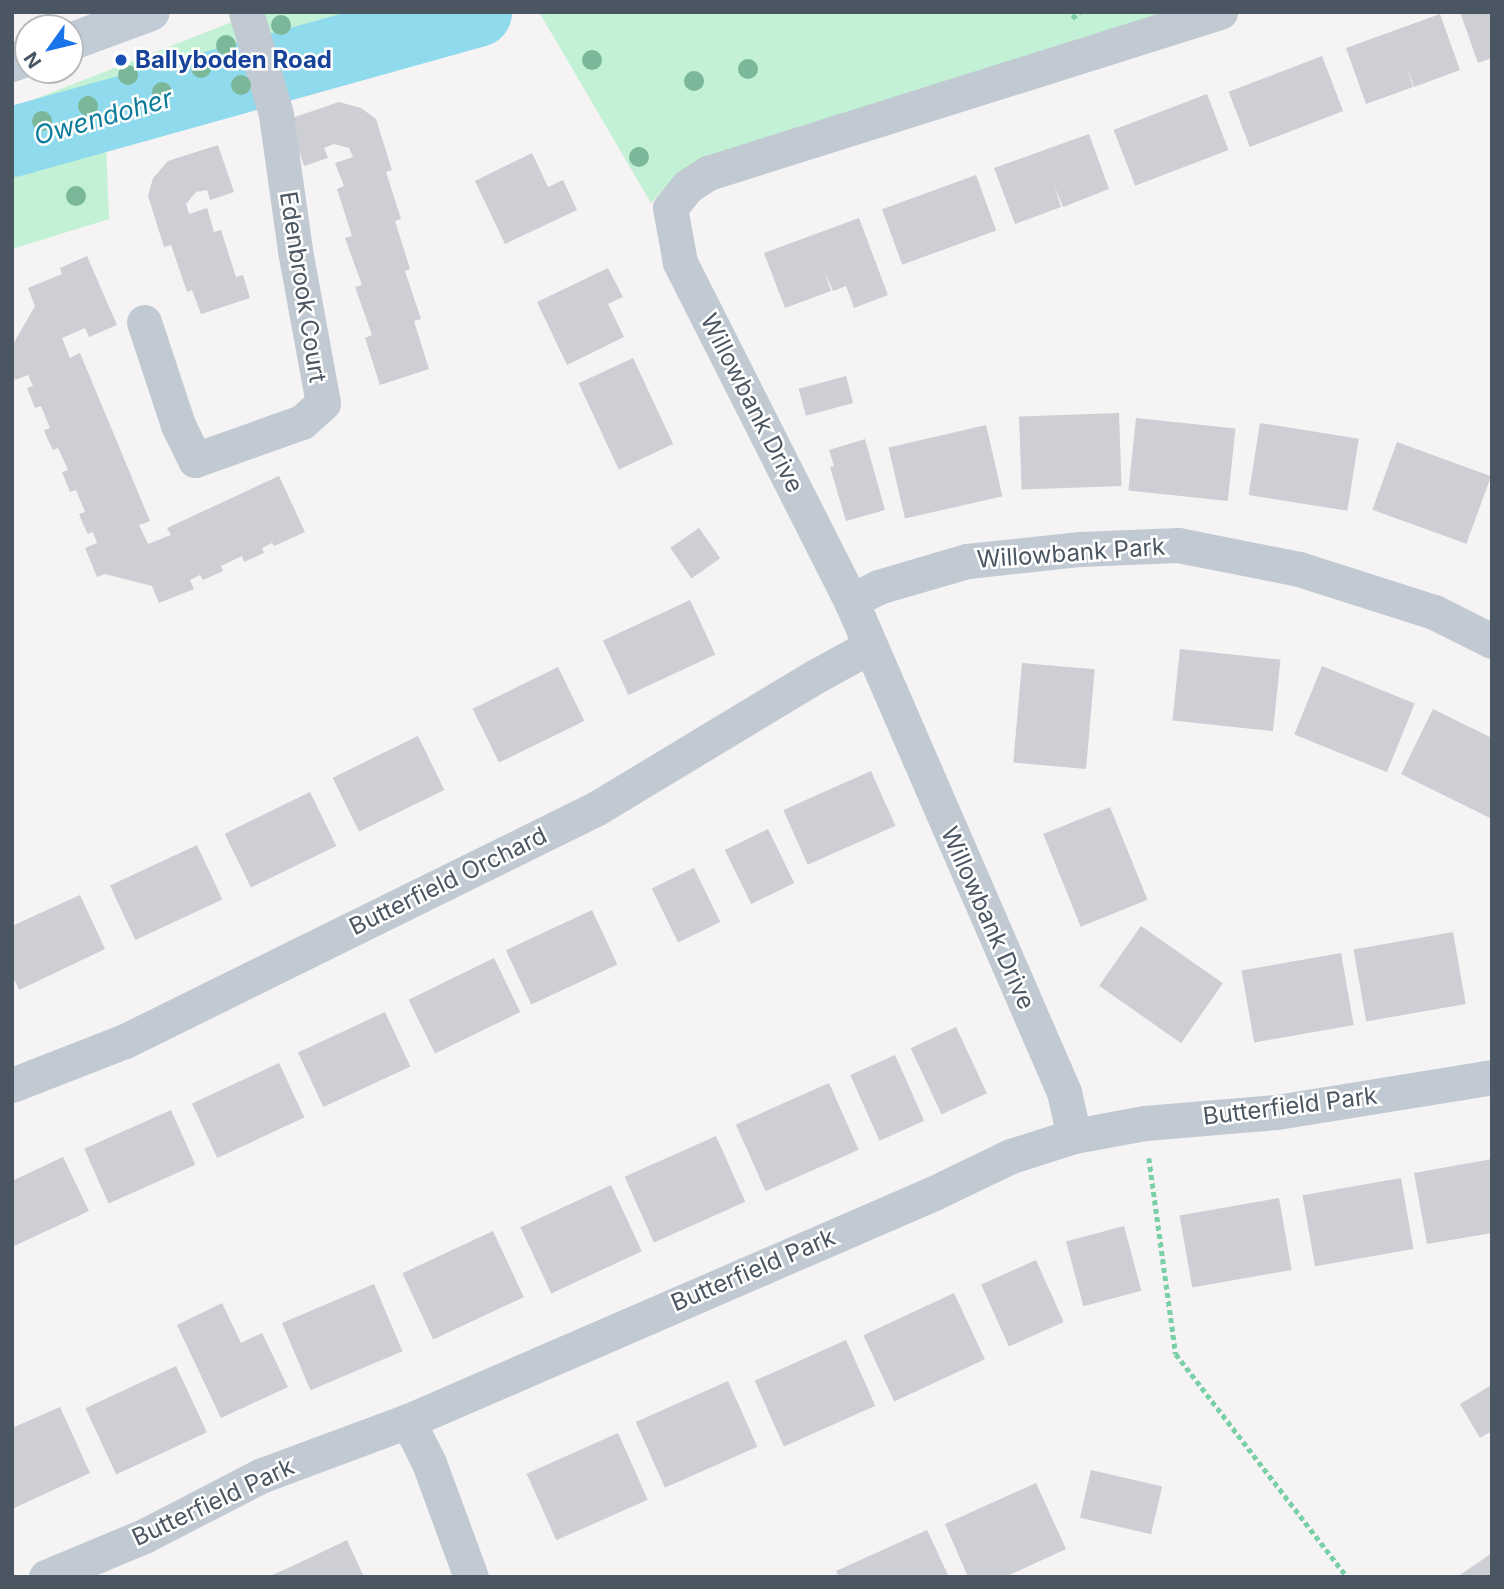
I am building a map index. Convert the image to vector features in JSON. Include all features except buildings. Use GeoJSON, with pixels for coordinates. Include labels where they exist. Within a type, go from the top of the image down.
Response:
{"type":"FeatureCollection","features":[{"type":"Feature","properties":{"kind":"main road"},"geometry":{"type":"LineString","coordinates":[[84,37],[151,12]]}},
{"type":"Feature","properties":{"kind":"street","name":"Willowbank Drive"},"geometry":{"type":"LineString","coordinates":[[1074,1136],[1064,1092],[869,648],[851,600],[680,262],[670,208],[688,186],[708,173],[1220,12]]}},
{"type":"Feature","properties":{"kind":"street","name":"Edenbrook Court"},"geometry":{"type":"LineString","coordinates":[[144,323],[178,425],[195,460],[302,422],[323,403],[295,250],[276,114],[251,27]]}},
{"type":"Feature","properties":{"kind":"street","name":"Willowbank Park"},"geometry":{"type":"LineString","coordinates":[[851,600],[878,587],[967,561],[1080,549],[1178,545],[1299,569],[1434,612],[1492,640]]}},
{"type":"Feature","properties":{"kind":"street","name":"Butterfield Orchard"},"geometry":{"type":"LineString","coordinates":[[12,1085],[125,1041],[597,808],[816,676],[869,648]]}},
{"type":"Feature","properties":{"kind":"street","name":"Butterfield Park"},"geometry":{"type":"LineString","coordinates":[[46,1577],[144,1536],[260,1476],[408,1421],[934,1193],[1011,1156],[1074,1136],[1145,1123],[1277,1112],[1492,1077]]}},
{"type":"Feature","properties":{"kind":"street"},"geometry":{"type":"LineString","coordinates":[[408,1421],[429,1463],[471,1577]]}},
{"type":"Feature","properties":{"kind":"path"},"geometry":{"type":"LineString","coordinates":[[1149,1157],[1176,1354],[1347,1577]]}},
{"type":"Feature","properties":{"kind":"green space"},"geometry":{"type":"Polygon","coordinates":[[[258,12],[476,12],[265,70],[272,100],[106,144],[109,219],[12,249],[12,108],[74,84],[84,84],[84,80],[258,12]]]}},
{"type":"Feature","properties":{"kind":"green space"},"geometry":{"type":"Polygon","coordinates":[[[539,12],[1186,12],[673,179],[651,203],[539,12]]]}},
{"type":"Feature","properties":{"kind":"waterway","name":"Owendoher"},"geometry":{"type":"LineString","coordinates":[[12,142],[477,12]]}},
{"type":"Feature","properties":{"kind":"place","name":"Ballyboden Road"},"geometry":{"type":"Point","coordinates":[121,60]}}]}
